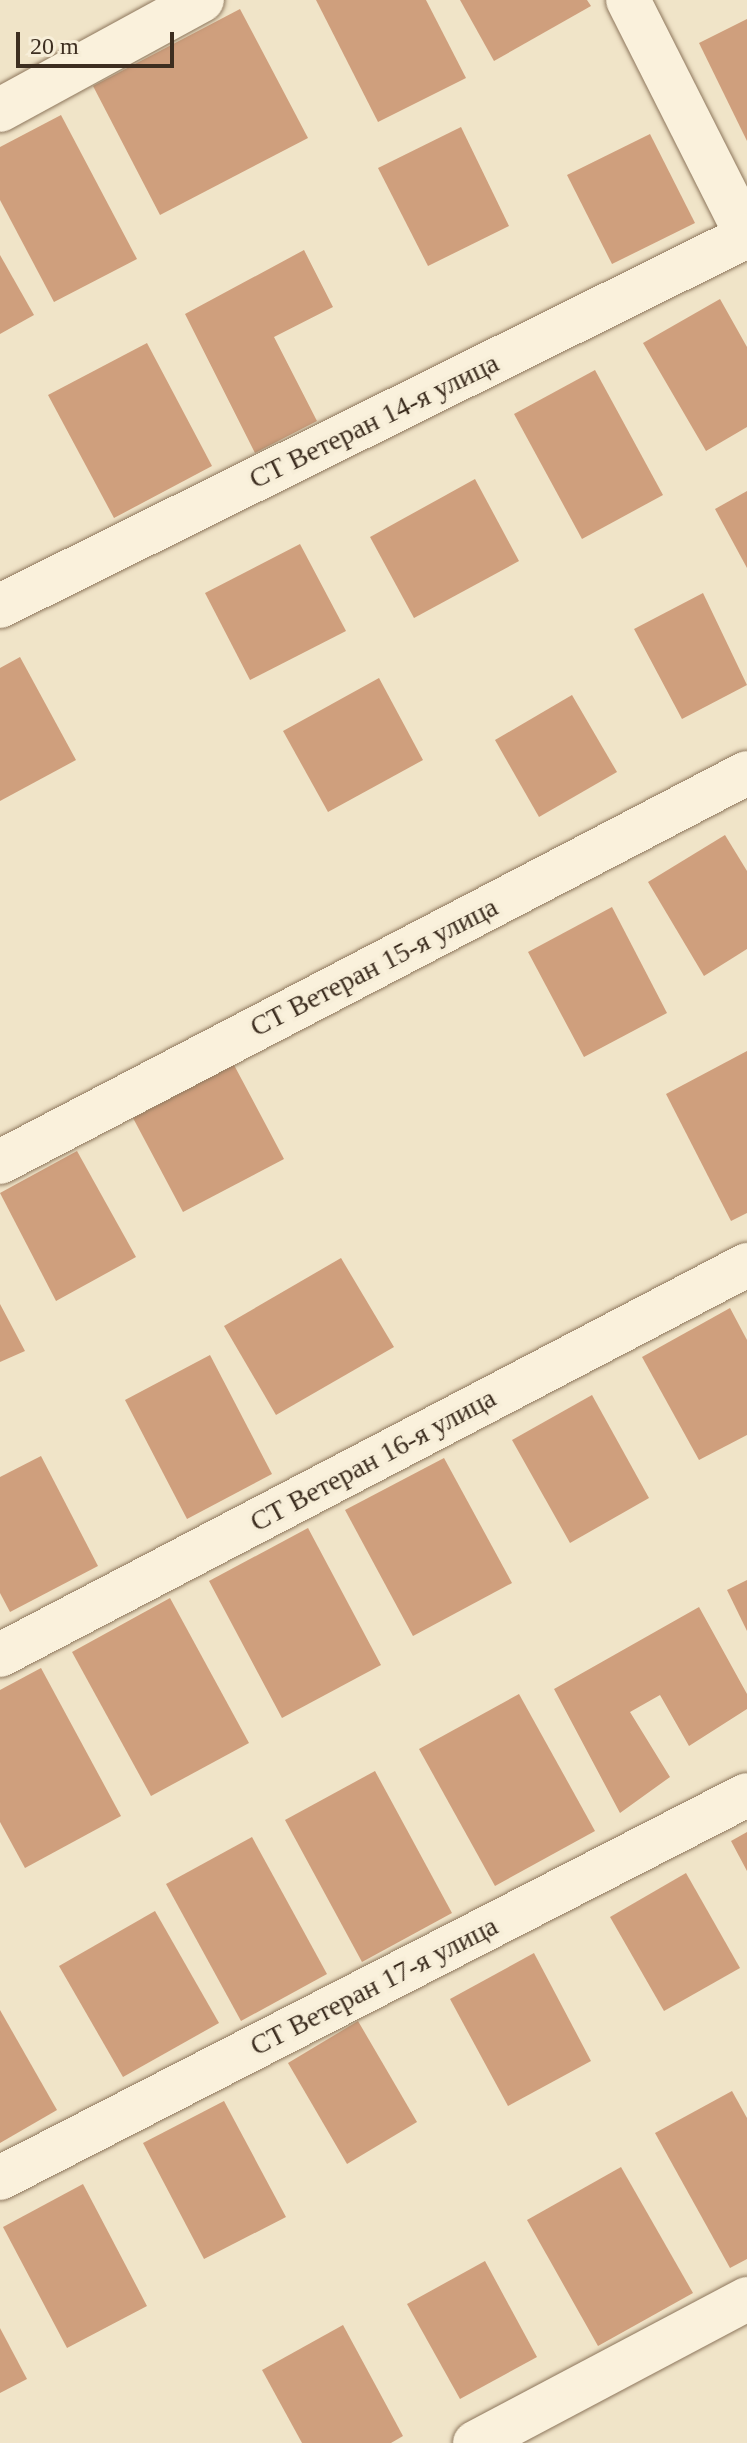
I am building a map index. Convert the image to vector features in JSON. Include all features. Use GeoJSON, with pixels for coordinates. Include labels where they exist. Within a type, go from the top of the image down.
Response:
{"type":"FeatureCollection","features":[{"type":"Feature","properties":{"kind":"street"},"geometry":{"type":"LineString","coordinates":[[0,110],[202,0]]}},
{"type":"Feature","properties":{"kind":"street"},"geometry":{"type":"LineString","coordinates":[[628,0],[747,236]]}},
{"type":"Feature","properties":{"kind":"street","name":"СТ Ветеран 14-я улица"},"geometry":{"type":"LineString","coordinates":[[0,606],[747,236]]}},
{"type":"Feature","properties":{"kind":"street","name":"СТ Ветеран 15-я улица"},"geometry":{"type":"LineString","coordinates":[[0,1162],[747,773]]}},
{"type":"Feature","properties":{"kind":"street","name":"СТ Ветеран 16-я улица"},"geometry":{"type":"LineString","coordinates":[[0,1655],[747,1265]]}},
{"type":"Feature","properties":{"kind":"street","name":"СТ Ветеран 17-я улица"},"geometry":{"type":"LineString","coordinates":[[0,2178],[747,1795]]}},
{"type":"Feature","properties":{"kind":"street"},"geometry":{"type":"LineString","coordinates":[[475,2443],[747,2299]]}},
{"type":"Feature","properties":{"kind":"building"},"geometry":{"type":"Polygon","coordinates":[[[316,0],[426,0],[466,78],[378,122],[316,0]]]}},
{"type":"Feature","properties":{"kind":"building"},"geometry":{"type":"Polygon","coordinates":[[[460,0],[587,0],[591,6],[494,61],[460,0]]]}},
{"type":"Feature","properties":{"kind":"building"},"geometry":{"type":"Polygon","coordinates":[[[240,9],[308,138],[160,215],[93,86],[240,9]]]}},
{"type":"Feature","properties":{"kind":"building"},"geometry":{"type":"Polygon","coordinates":[[[747,19],[747,141],[699,43],[747,19]]]}},
{"type":"Feature","properties":{"kind":"building"},"geometry":{"type":"Polygon","coordinates":[[[61,115],[137,259],[54,302],[0,200],[0,147],[61,115]]]}},
{"type":"Feature","properties":{"kind":"building"},"geometry":{"type":"Polygon","coordinates":[[[461,127],[509,226],[428,266],[378,168],[461,127]]]}},
{"type":"Feature","properties":{"kind":"building"},"geometry":{"type":"Polygon","coordinates":[[[650,134],[695,223],[612,264],[567,175],[650,134]]]}},
{"type":"Feature","properties":{"kind":"building"},"geometry":{"type":"Polygon","coordinates":[[[304,250],[333,307],[274,337],[317,421],[255,453],[185,314],[304,250]]]}},
{"type":"Feature","properties":{"kind":"building"},"geometry":{"type":"Polygon","coordinates":[[[0,255],[34,315],[0,334],[0,255]]]}},
{"type":"Feature","properties":{"kind":"building"},"geometry":{"type":"Polygon","coordinates":[[[720,299],[747,347],[747,427],[706,451],[643,343],[720,299]]]}},
{"type":"Feature","properties":{"kind":"building"},"geometry":{"type":"Polygon","coordinates":[[[147,343],[212,466],[114,518],[48,395],[147,343]]]}},
{"type":"Feature","properties":{"kind":"building"},"geometry":{"type":"Polygon","coordinates":[[[595,370],[663,495],[582,539],[514,414],[595,370]]]}},
{"type":"Feature","properties":{"kind":"building"},"geometry":{"type":"Polygon","coordinates":[[[475,479],[519,561],[414,618],[370,537],[475,479]]]}},
{"type":"Feature","properties":{"kind":"building"},"geometry":{"type":"Polygon","coordinates":[[[747,491],[747,568],[715,509],[747,491]]]}},
{"type":"Feature","properties":{"kind":"building"},"geometry":{"type":"Polygon","coordinates":[[[300,544],[346,631],[250,680],[205,593],[300,544]]]}},
{"type":"Feature","properties":{"kind":"building"},"geometry":{"type":"Polygon","coordinates":[[[703,593],[747,685],[682,719],[634,629],[703,593]]]}},
{"type":"Feature","properties":{"kind":"building"},"geometry":{"type":"Polygon","coordinates":[[[20,657],[76,760],[0,801],[0,668],[20,657]]]}},
{"type":"Feature","properties":{"kind":"building"},"geometry":{"type":"Polygon","coordinates":[[[379,678],[423,760],[328,812],[283,731],[379,678]]]}},
{"type":"Feature","properties":{"kind":"building"},"geometry":{"type":"Polygon","coordinates":[[[572,695],[617,772],[539,817],[495,740],[572,695]]]}},
{"type":"Feature","properties":{"kind":"building"},"geometry":{"type":"Polygon","coordinates":[[[725,835],[747,871],[747,949],[704,976],[648,882],[725,835]]]}},
{"type":"Feature","properties":{"kind":"building"},"geometry":{"type":"Polygon","coordinates":[[[612,907],[667,1013],[584,1057],[528,952],[612,907]]]}},
{"type":"Feature","properties":{"kind":"building"},"geometry":{"type":"Polygon","coordinates":[[[747,1051],[747,1213],[731,1221],[666,1094],[747,1051]]]}},
{"type":"Feature","properties":{"kind":"building"},"geometry":{"type":"Polygon","coordinates":[[[234,1065],[284,1159],[183,1212],[133,1118],[234,1065]]]}},
{"type":"Feature","properties":{"kind":"building"},"geometry":{"type":"Polygon","coordinates":[[[77,1151],[136,1257],[56,1301],[0,1193],[77,1151]]]}},
{"type":"Feature","properties":{"kind":"building"},"geometry":{"type":"Polygon","coordinates":[[[341,1258],[394,1347],[276,1415],[224,1326],[341,1258]]]}},
{"type":"Feature","properties":{"kind":"building"},"geometry":{"type":"Polygon","coordinates":[[[0,1304],[25,1351],[0,1362],[0,1304]]]}},
{"type":"Feature","properties":{"kind":"building"},"geometry":{"type":"Polygon","coordinates":[[[730,1308],[747,1340],[747,1435],[699,1460],[642,1357],[730,1308]]]}},
{"type":"Feature","properties":{"kind":"building"},"geometry":{"type":"Polygon","coordinates":[[[210,1355],[272,1474],[187,1519],[125,1400],[210,1355]]]}},
{"type":"Feature","properties":{"kind":"building"},"geometry":{"type":"Polygon","coordinates":[[[592,1395],[649,1498],[570,1543],[512,1440],[592,1395]]]}},
{"type":"Feature","properties":{"kind":"building"},"geometry":{"type":"Polygon","coordinates":[[[41,1456],[98,1566],[10,1612],[0,1593],[0,1477],[41,1456]]]}},
{"type":"Feature","properties":{"kind":"building"},"geometry":{"type":"Polygon","coordinates":[[[444,1458],[512,1583],[413,1636],[345,1510],[444,1458]]]}},
{"type":"Feature","properties":{"kind":"building"},"geometry":{"type":"Polygon","coordinates":[[[308,1528],[381,1665],[282,1718],[209,1581],[308,1528]]]}},
{"type":"Feature","properties":{"kind":"building"},"geometry":{"type":"Polygon","coordinates":[[[747,1580],[747,1631],[727,1590],[747,1580]]]}},
{"type":"Feature","properties":{"kind":"building"},"geometry":{"type":"Polygon","coordinates":[[[170,1598],[249,1743],[151,1796],[72,1652],[170,1598]]]}},
{"type":"Feature","properties":{"kind":"building"},"geometry":{"type":"Polygon","coordinates":[[[699,1607],[747,1694],[747,1709],[689,1746],[660,1695],[630,1712],[670,1777],[620,1813],[554,1689],[699,1607]]]}},
{"type":"Feature","properties":{"kind":"building"},"geometry":{"type":"Polygon","coordinates":[[[41,1668],[121,1816],[25,1868],[0,1822],[0,1690],[41,1668]]]}},
{"type":"Feature","properties":{"kind":"building"},"geometry":{"type":"Polygon","coordinates":[[[519,1694],[595,1831],[495,1886],[419,1749],[519,1694]]]}},
{"type":"Feature","properties":{"kind":"building"},"geometry":{"type":"Polygon","coordinates":[[[375,1771],[452,1913],[362,1962],[285,1820],[375,1771]]]}},
{"type":"Feature","properties":{"kind":"building"},"geometry":{"type":"Polygon","coordinates":[[[747,1832],[747,1871],[731,1841],[747,1832]]]}},
{"type":"Feature","properties":{"kind":"building"},"geometry":{"type":"Polygon","coordinates":[[[252,1837],[327,1974],[241,2021],[166,1884],[252,1837]]]}},
{"type":"Feature","properties":{"kind":"building"},"geometry":{"type":"Polygon","coordinates":[[[686,1873],[740,1968],[664,2011],[610,1917],[686,1873]]]}},
{"type":"Feature","properties":{"kind":"building"},"geometry":{"type":"Polygon","coordinates":[[[155,1911],[219,2023],[123,2077],[59,1966],[155,1911]]]}},
{"type":"Feature","properties":{"kind":"building"},"geometry":{"type":"Polygon","coordinates":[[[534,1953],[591,2061],[508,2106],[450,1999],[534,1953]]]}},
{"type":"Feature","properties":{"kind":"building"},"geometry":{"type":"Polygon","coordinates":[[[0,2010],[57,2110],[0,2143],[0,2010]]]}},
{"type":"Feature","properties":{"kind":"building"},"geometry":{"type":"Polygon","coordinates":[[[358,2021],[417,2122],[347,2164],[288,2063],[358,2021]]]}},
{"type":"Feature","properties":{"kind":"building"},"geometry":{"type":"Polygon","coordinates":[[[732,2091],[747,2118],[747,2259],[730,2268],[655,2133],[732,2091]]]}},
{"type":"Feature","properties":{"kind":"building"},"geometry":{"type":"Polygon","coordinates":[[[224,2101],[286,2217],[204,2259],[143,2143],[224,2101]]]}},
{"type":"Feature","properties":{"kind":"building"},"geometry":{"type":"Polygon","coordinates":[[[621,2167],[693,2293],[598,2346],[527,2220],[621,2167]]]}},
{"type":"Feature","properties":{"kind":"building"},"geometry":{"type":"Polygon","coordinates":[[[83,2184],[147,2306],[67,2348],[3,2227],[83,2184]]]}},
{"type":"Feature","properties":{"kind":"building"},"geometry":{"type":"Polygon","coordinates":[[[485,2261],[537,2357],[460,2399],[407,2304],[485,2261]]]}},
{"type":"Feature","properties":{"kind":"building"},"geometry":{"type":"Polygon","coordinates":[[[343,2325],[403,2436],[391,2443],[302,2443],[262,2370],[343,2325]]]}},
{"type":"Feature","properties":{"kind":"building"},"geometry":{"type":"Polygon","coordinates":[[[0,2328],[27,2379],[0,2393],[0,2328]]]}}]}
